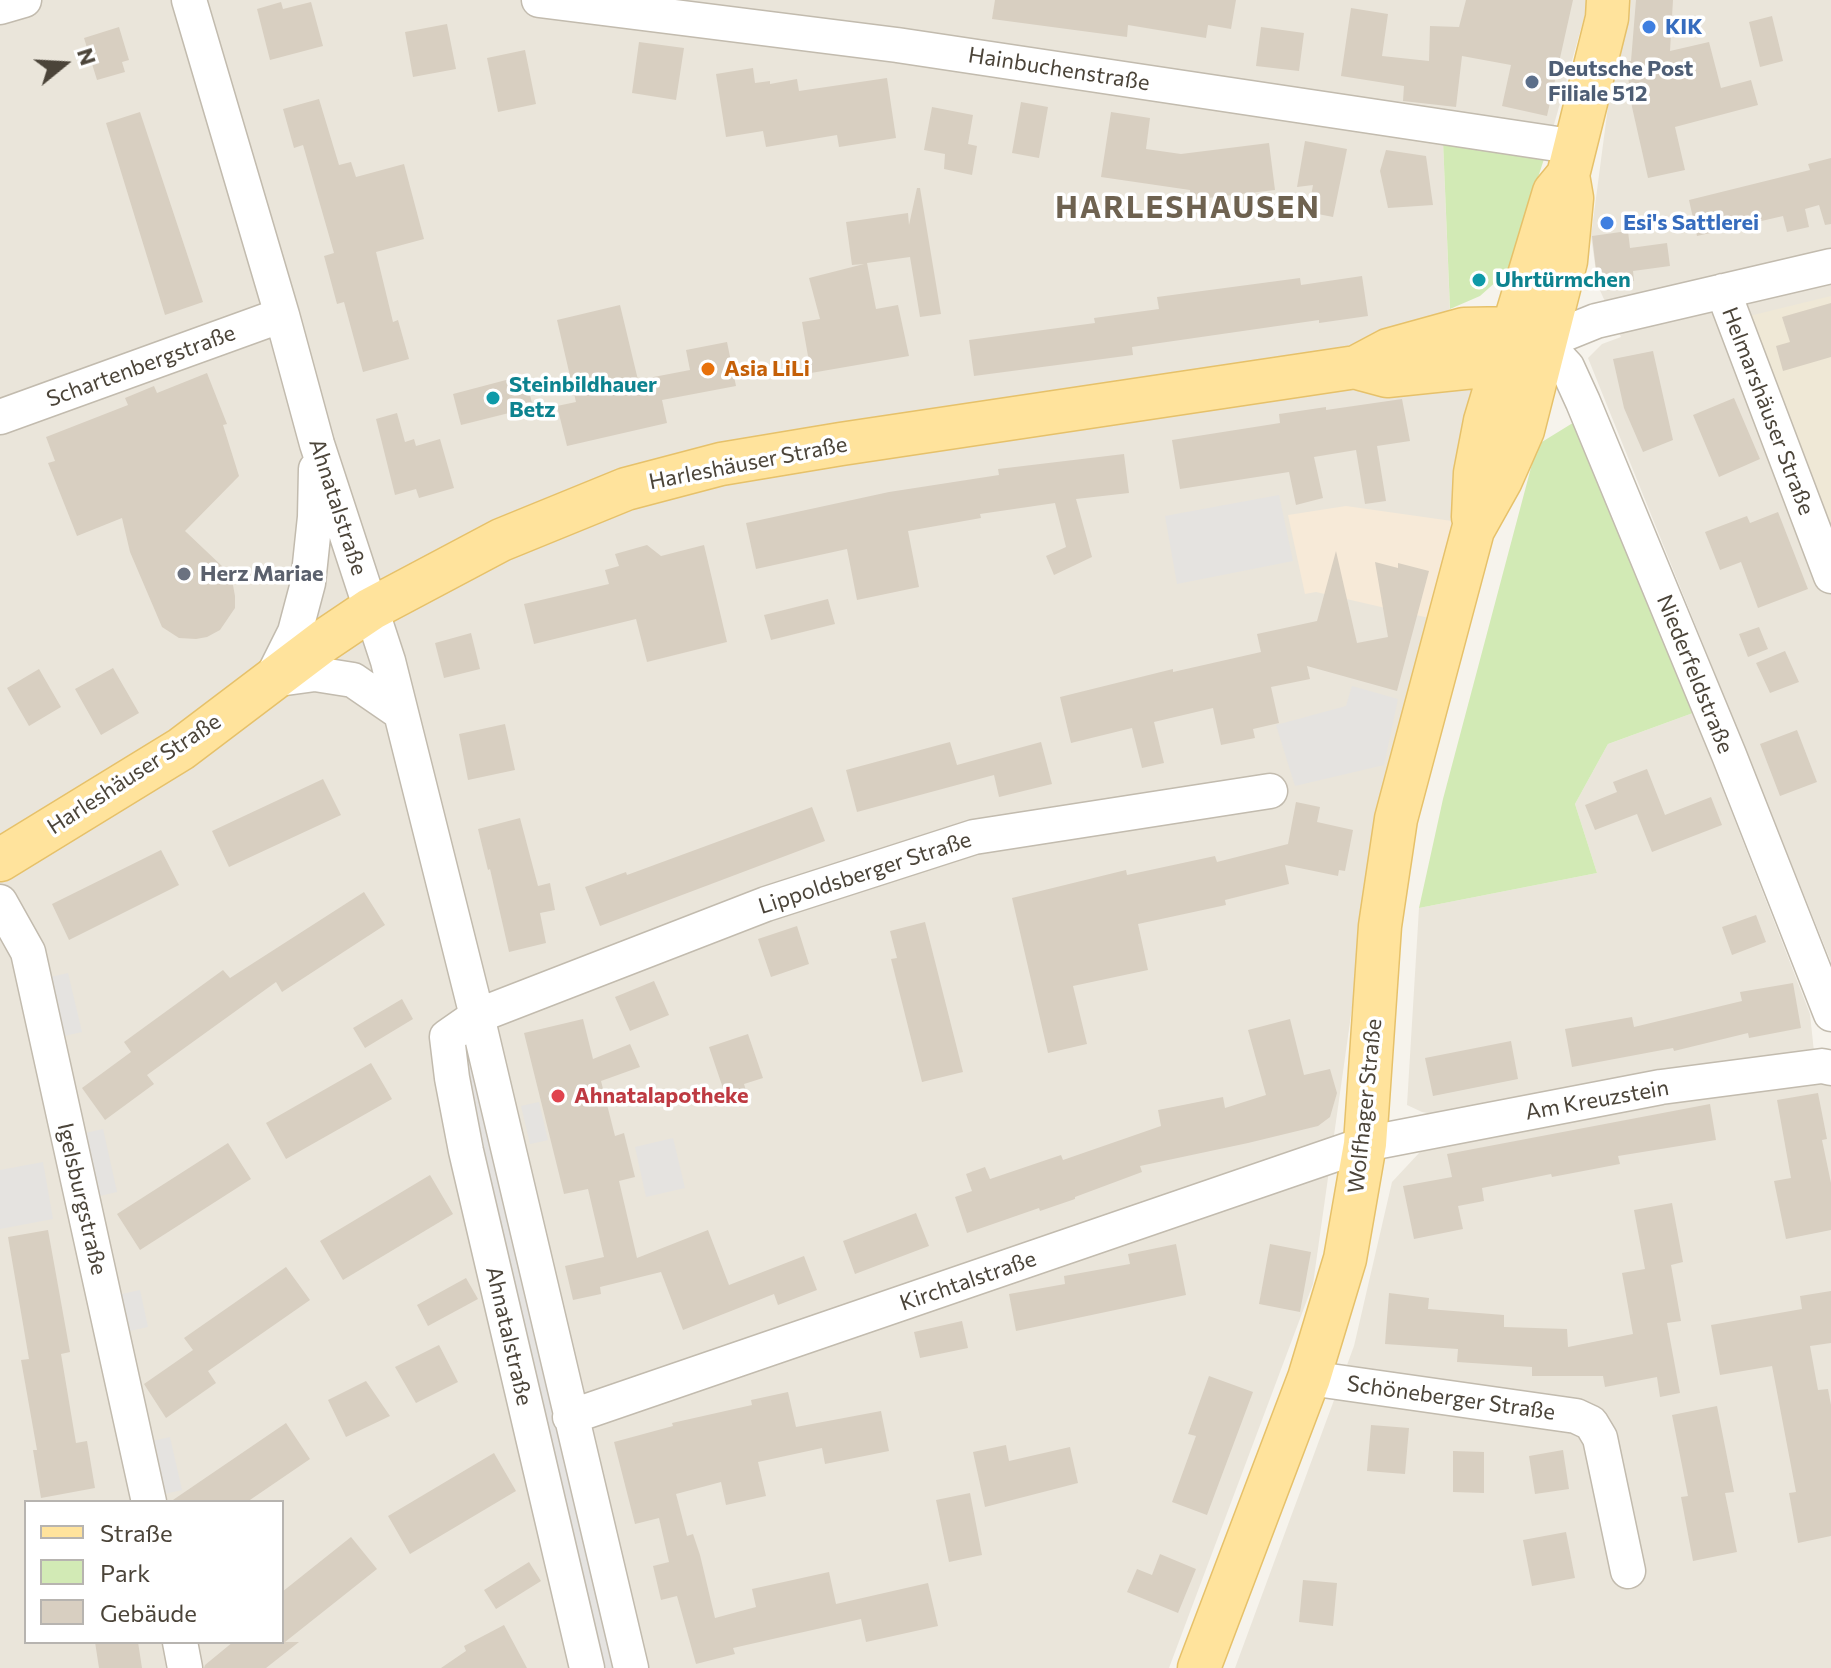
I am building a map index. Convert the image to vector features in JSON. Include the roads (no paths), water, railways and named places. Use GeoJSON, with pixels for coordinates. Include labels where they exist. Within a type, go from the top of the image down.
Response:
{"type":"FeatureCollection","features":[{"type":"Feature","properties":{"kind":"main road","name":"Wolfhager Straße"},"geometry":{"type":"LineString","coordinates":[[1199,1668],[1309,1378],[1345,1259],[1365,1144],[1380,926],[1396,819],[1473,530],[1475,473],[1485,421],[1520,345],[1566,261],[1573,161],[1608,0]]}},
{"type":"Feature","properties":{"kind":"main road","name":"Wolfhager Straße"},"geometry":{"type":"LineString","coordinates":[[1520,345],[1526,286],[1554,192],[1573,161]]}},
{"type":"Feature","properties":{"kind":"main road","name":"Harleshäuser Straße"},"geometry":{"type":"LineString","coordinates":[[0,860],[181,749],[371,609],[501,540],[562,513],[626,489],[687,472],[855,442],[1356,367],[1388,350],[1464,329],[1526,286]]}},
{"type":"Feature","properties":{"kind":"main road","name":"Harleshäuser Straße"},"geometry":{"type":"LineString","coordinates":[[1464,329],[1520,345]]}},
{"type":"Feature","properties":{"kind":"main road","name":"Harleshäuser Straße"},"geometry":{"type":"LineString","coordinates":[[1356,367],[1387,376],[1520,345]]}},
{"type":"Feature","properties":{"kind":"street"},"geometry":{"type":"LineString","coordinates":[[0,7],[24,0]]}},
{"type":"Feature","properties":{"kind":"street","name":"Ahnatalstraße"},"geometry":{"type":"LineString","coordinates":[[189,0],[317,444],[401,713],[477,1016],[631,1668]]}},
{"type":"Feature","properties":{"kind":"street","name":"Hainbuchenstraße"},"geometry":{"type":"LineString","coordinates":[[539,0],[897,45],[1573,161]]}},
{"type":"Feature","properties":{"kind":"street","name":"Helmarshäuser Straße"},"geometry":{"type":"LineString","coordinates":[[1520,345],[1596,321],[1831,266]]}},
{"type":"Feature","properties":{"kind":"street","name":"Helmarshäuser Straße"},"geometry":{"type":"LineString","coordinates":[[1723,291],[1831,576]]}},
{"type":"Feature","properties":{"kind":"street","name":"Schartenbergstraße"},"geometry":{"type":"LineString","coordinates":[[0,417],[282,315]]}},
{"type":"Feature","properties":{"kind":"street","name":"Niederfeldstraße"},"geometry":{"type":"LineString","coordinates":[[1520,345],[1567,367],[1729,755],[1831,1014]]}},
{"type":"Feature","properties":{"kind":"street"},"geometry":{"type":"LineString","coordinates":[[271,681],[295,632],[308,583],[315,517],[317,444]]}},
{"type":"Feature","properties":{"kind":"street"},"geometry":{"type":"LineString","coordinates":[[271,681],[315,674],[353,680],[401,713]]}},
{"type":"Feature","properties":{"kind":"street","name":"Lippoldsberger Straße"},"geometry":{"type":"LineString","coordinates":[[477,1016],[766,904],[974,837],[1270,791]]}},
{"type":"Feature","properties":{"kind":"street","name":"Igelsburgstraße"},"geometry":{"type":"LineString","coordinates":[[0,902],[28,952],[149,1500]]}},
{"type":"Feature","properties":{"kind":"street","name":"Ahnatalstraße"},"geometry":{"type":"LineString","coordinates":[[477,1016],[447,1037],[452,1078],[466,1151],[587,1668]]}},
{"type":"Feature","properties":{"kind":"street","name":"Am Kreuzstein"},"geometry":{"type":"LineString","coordinates":[[1365,1144],[1661,1087],[1822,1066],[1831,1068]]}},
{"type":"Feature","properties":{"kind":"street","name":"Kirchtalstraße"},"geometry":{"type":"LineString","coordinates":[[570,1417],[1365,1144]]}},
{"type":"Feature","properties":{"kind":"street","name":"Schöneberger Straße"},"geometry":{"type":"LineString","coordinates":[[1309,1378],[1576,1416],[1591,1423],[1600,1438],[1628,1571]]}},
{"type":"Feature","properties":{"kind":"street"},"geometry":{"type":"LineString","coordinates":[[180,1644],[185,1668]]}},
{"type":"Feature","properties":{"kind":"place","name":"KIK"},"geometry":{"type":"Point","coordinates":[1649,27]}},
{"type":"Feature","properties":{"kind":"place","name":"Deutsche Post Filiale 512"},"geometry":{"type":"Point","coordinates":[1532,82]}},
{"type":"Feature","properties":{"kind":"place","name":"Esi's Sattlerei"},"geometry":{"type":"Point","coordinates":[1607,223]}},
{"type":"Feature","properties":{"kind":"place","name":"Uhrtürmchen"},"geometry":{"type":"Point","coordinates":[1479,280]}},
{"type":"Feature","properties":{"kind":"place","name":"Asia LiLi"},"geometry":{"type":"Point","coordinates":[708,369]}},
{"type":"Feature","properties":{"kind":"place","name":"Steinbildhauer Betz"},"geometry":{"type":"Point","coordinates":[493,398]}},
{"type":"Feature","properties":{"kind":"place","name":"Herz Mariae"},"geometry":{"type":"Point","coordinates":[184,574]}},
{"type":"Feature","properties":{"kind":"place","name":"Ahnatalapotheke"},"geometry":{"type":"Point","coordinates":[558,1096]}},
{"type":"Feature","properties":{"kind":"district","name":"HARLESHAUSEN"},"geometry":{"type":"Point","coordinates":[1188,208]}}]}
